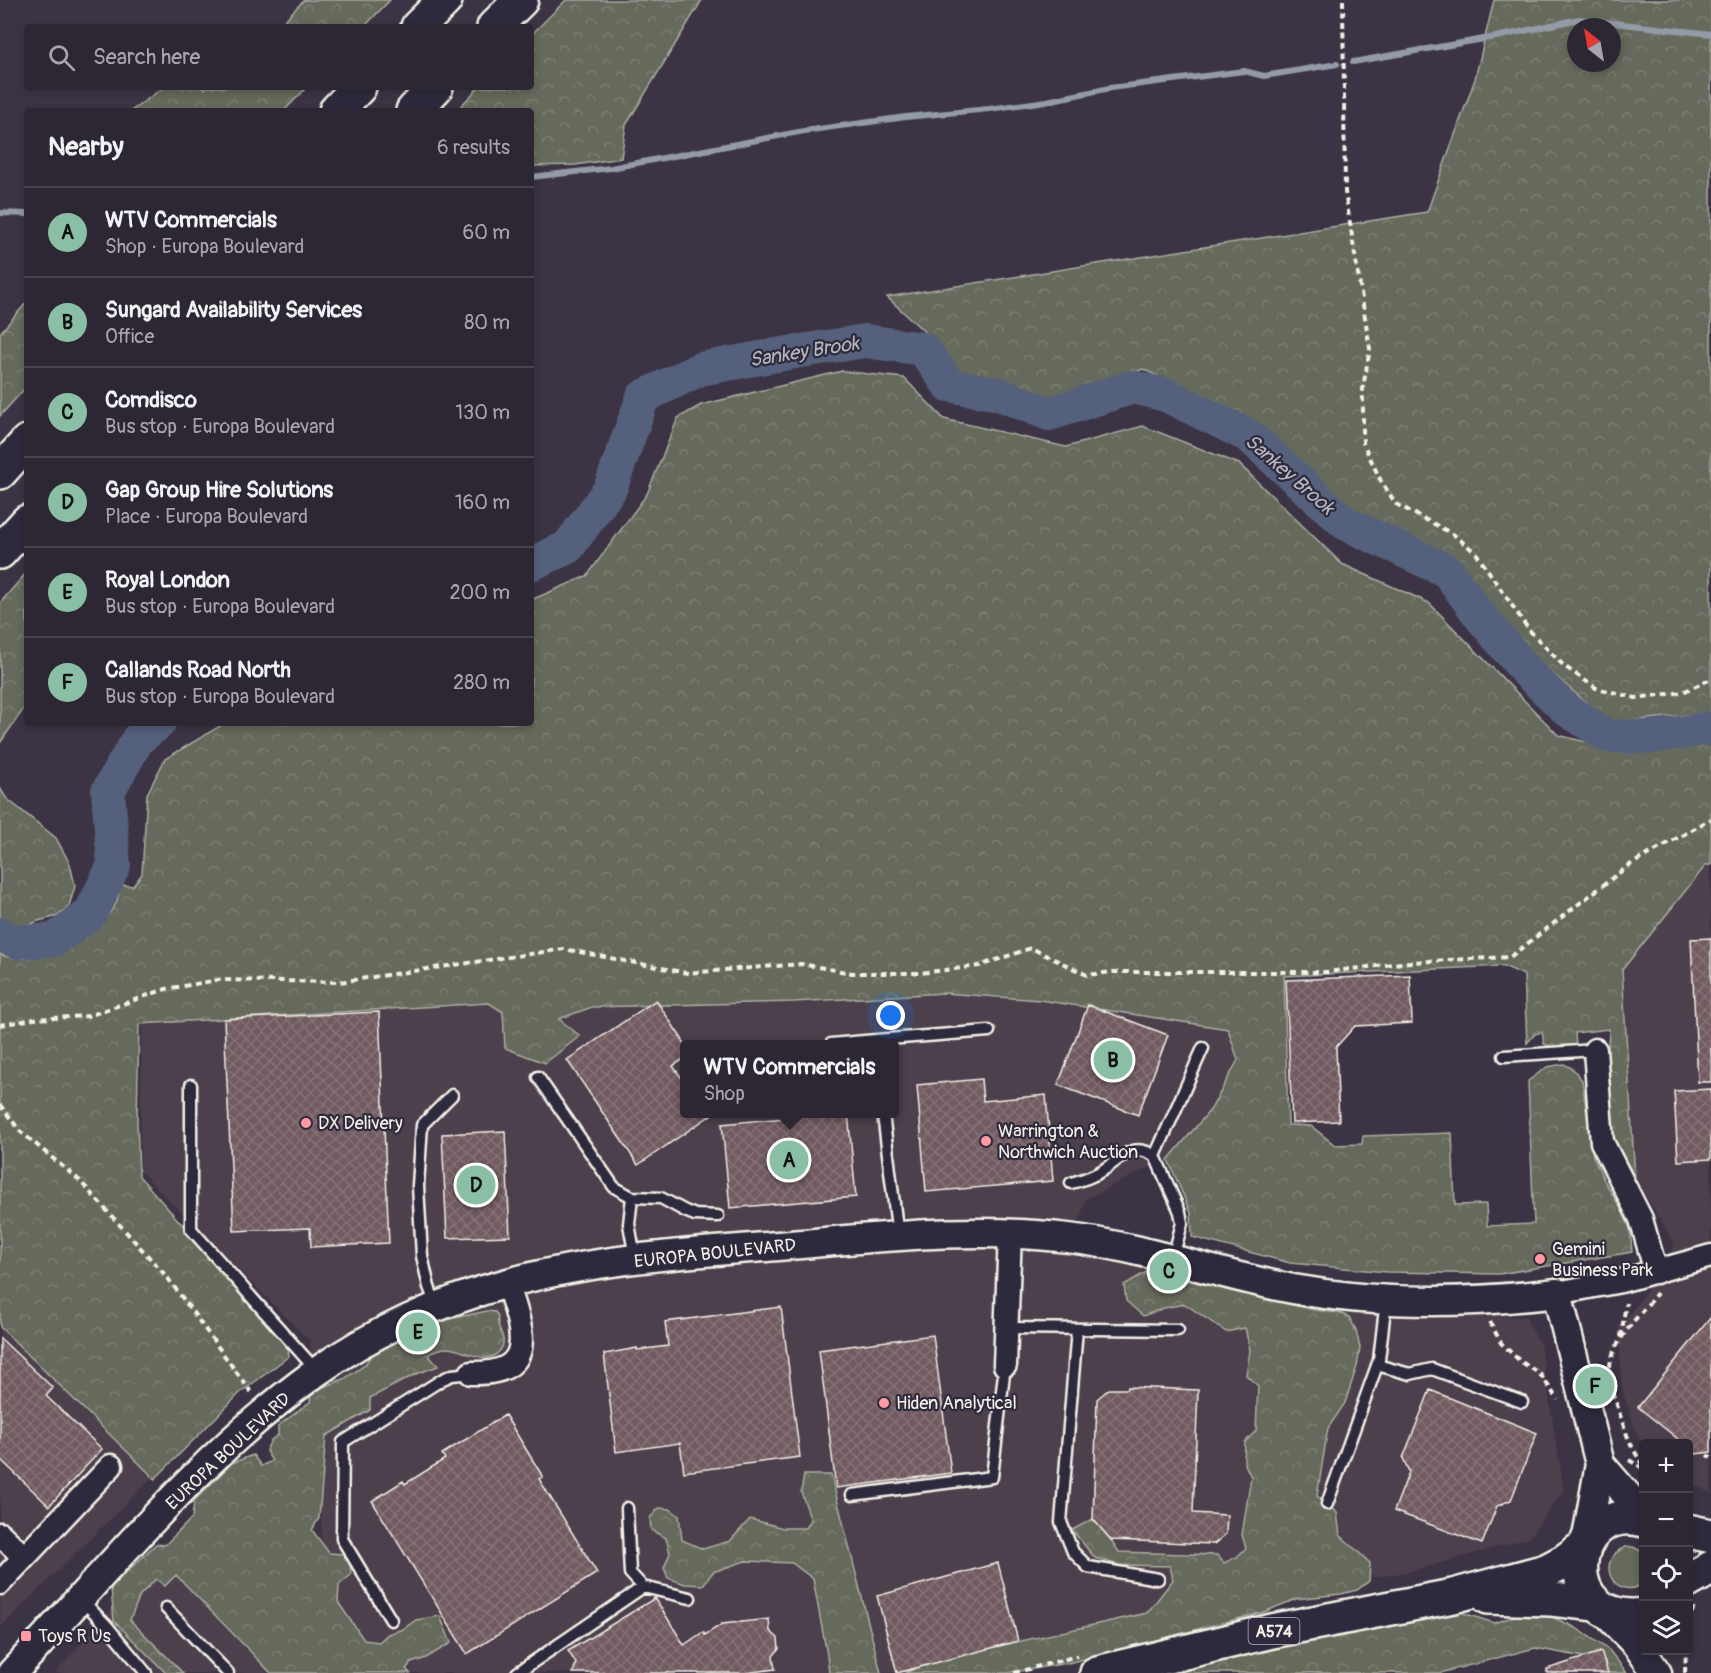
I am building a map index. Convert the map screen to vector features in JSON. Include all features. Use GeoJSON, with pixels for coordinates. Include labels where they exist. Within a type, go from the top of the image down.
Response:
{"type":"FeatureCollection","features":[{"type":"Feature","properties":{"kind":"main road"},"geometry":{"type":"LineString","coordinates":[[421,24],[445,0]]}},
{"type":"Feature","properties":{"kind":"main road"},"geometry":{"type":"LineString","coordinates":[[497,24],[520,0]]}},
{"type":"Feature","properties":{"kind":"main road"},"geometry":{"type":"LineString","coordinates":[[339,108],[356,90]]}},
{"type":"Feature","properties":{"kind":"main road"},"geometry":{"type":"LineString","coordinates":[[416,108],[433,90]]}},
{"type":"Feature","properties":{"kind":"main road"},"geometry":{"type":"LineString","coordinates":[[0,471],[24,445]]}},
{"type":"Feature","properties":{"kind":"main road"},"geometry":{"type":"LineString","coordinates":[[0,552],[24,525]]}},
{"type":"Feature","properties":{"kind":"main road","name":"A574"},"geometry":{"type":"LineString","coordinates":[[1097,1673],[1272,1631],[1453,1596],[1546,1571],[1565,1561],[1585,1545],[1595,1531],[1606,1523],[1620,1518],[1639,1519]]}},
{"type":"Feature","properties":{"kind":"main road"},"geometry":{"type":"LineString","coordinates":[[1693,1532],[1711,1536]]}},
{"type":"Feature","properties":{"kind":"main road"},"geometry":{"type":"LineString","coordinates":[[1585,1545],[1579,1563],[1580,1578],[1586,1593],[1599,1606]]}},
{"type":"Feature","properties":{"kind":"main road"},"geometry":{"type":"LineString","coordinates":[[1693,1579],[1711,1568]]}},
{"type":"Feature","properties":{"kind":"main road","name":"A574"},"geometry":{"type":"LineString","coordinates":[[1453,1596],[1552,1599],[1599,1606],[1615,1615],[1639,1616]]}},
{"type":"Feature","properties":{"kind":"street"},"geometry":{"type":"LineString","coordinates":[[1595,1050],[1602,1142],[1641,1219],[1659,1279]]}},
{"type":"Feature","properties":{"kind":"street","name":"EUROPA BOULEVARD"},"geometry":{"type":"LineString","coordinates":[[12,1673],[124,1552],[265,1411],[352,1349],[437,1307],[507,1283],[572,1268],[636,1260],[751,1248],[949,1233],[1010,1233],[1072,1238],[1173,1259],[1289,1288],[1386,1300],[1440,1302],[1485,1301],[1557,1293],[1621,1281],[1659,1279],[1711,1256]]}},
{"type":"Feature","properties":{"kind":"street"},"geometry":{"type":"LineString","coordinates":[[1005,1365],[1010,1233]]}},
{"type":"Feature","properties":{"kind":"street"},"geometry":{"type":"LineString","coordinates":[[471,1373],[495,1372],[504,1369],[518,1356],[521,1332],[507,1283]]}},
{"type":"Feature","properties":{"kind":"street"},"geometry":{"type":"LineString","coordinates":[[1557,1293],[1600,1464],[1585,1545]]}},
{"type":"Feature","properties":{"kind":"street"},"geometry":{"type":"LineString","coordinates":[[1600,1464],[1639,1509]]}},
{"type":"Feature","properties":{"kind":"street"},"geometry":{"type":"LineString","coordinates":[[0,1583],[111,1466]]}},
{"type":"Feature","properties":{"kind":"street"},"geometry":{"type":"LineString","coordinates":[[0,1534],[24,1557]]}},
{"type":"Feature","properties":{"kind":"street"},"geometry":{"type":"LineString","coordinates":[[1599,1606],[1637,1646],[1657,1673]]}},
{"type":"Feature","properties":{"kind":"street"},"geometry":{"type":"LineString","coordinates":[[1662,1673],[1664,1655]]}},
{"type":"Feature","properties":{"kind":"lane"},"geometry":{"type":"LineString","coordinates":[[897,1040],[989,1031]]}},
{"type":"Feature","properties":{"kind":"lane"},"geometry":{"type":"LineString","coordinates":[[1155,1156],[1203,1048]]}},
{"type":"Feature","properties":{"kind":"lane"},"geometry":{"type":"LineString","coordinates":[[1504,1056],[1595,1050]]}},
{"type":"Feature","properties":{"kind":"lane"},"geometry":{"type":"LineString","coordinates":[[538,1077],[607,1179],[622,1193],[632,1197],[661,1198],[694,1215],[718,1216]]}},
{"type":"Feature","properties":{"kind":"lane"},"geometry":{"type":"LineString","coordinates":[[191,1085],[191,1229],[317,1372]]}},
{"type":"Feature","properties":{"kind":"lane"},"geometry":{"type":"LineString","coordinates":[[437,1307],[429,1287],[422,1256],[419,1166],[422,1125],[452,1095]]}},
{"type":"Feature","properties":{"kind":"lane"},"geometry":{"type":"LineString","coordinates":[[884,1118],[898,1237]]}},
{"type":"Feature","properties":{"kind":"lane"},"geometry":{"type":"LineString","coordinates":[[1071,1183],[1087,1179],[1102,1171],[1127,1153],[1137,1150],[1148,1151],[1155,1156],[1176,1200],[1182,1223],[1173,1259]]}},
{"type":"Feature","properties":{"kind":"lane"},"geometry":{"type":"LineString","coordinates":[[632,1197],[629,1224],[636,1260]]}},
{"type":"Feature","properties":{"kind":"lane"},"geometry":{"type":"LineString","coordinates":[[1327,1504],[1377,1365],[1386,1300]]}},
{"type":"Feature","properties":{"kind":"lane"},"geometry":{"type":"LineString","coordinates":[[1007,1328],[1178,1330]]}},
{"type":"Feature","properties":{"kind":"lane"},"geometry":{"type":"LineString","coordinates":[[1077,1329],[1061,1522],[1073,1552],[1088,1567],[1158,1579]]}},
{"type":"Feature","properties":{"kind":"lane"},"geometry":{"type":"LineString","coordinates":[[852,1495],[992,1477],[1005,1365]]}},
{"type":"Feature","properties":{"kind":"lane"},"geometry":{"type":"LineString","coordinates":[[1377,1365],[1410,1374],[1432,1369],[1522,1402]]}},
{"type":"Feature","properties":{"kind":"lane"},"geometry":{"type":"LineString","coordinates":[[391,1620],[342,1539],[343,1442],[442,1379],[452,1375],[471,1373]]}},
{"type":"Feature","properties":{"kind":"lane"},"geometry":{"type":"LineString","coordinates":[[627,1508],[630,1573],[643,1587],[690,1598]]}},
{"type":"Feature","properties":{"kind":"lane"},"geometry":{"type":"LineString","coordinates":[[517,1673],[643,1587]]}},
{"type":"Feature","properties":{"kind":"lane"},"geometry":{"type":"LineString","coordinates":[[81,1599],[146,1673]]}},
{"type":"Feature","properties":{"kind":"lane"},"geometry":{"type":"LineString","coordinates":[[166,1608],[228,1673]]}},
{"type":"Feature","properties":{"kind":"path"},"geometry":{"type":"LineString","coordinates":[[1343,0],[1345,192],[1370,349],[1364,387],[1363,442],[1381,481],[1396,504],[1453,534],[1476,553],[1529,630],[1564,666],[1596,688],[1636,698],[1683,692],[1711,679]]}},
{"type":"Feature","properties":{"kind":"path"},"geometry":{"type":"LineString","coordinates":[[0,1025],[33,1019],[88,1016],[166,988],[218,980],[339,982],[564,949],[687,973],[801,964],[852,973],[921,973],[979,966],[1031,948],[1087,975],[1113,972],[1327,972],[1410,962],[1510,957],[1628,866],[1711,819]]}},
{"type":"Feature","properties":{"kind":"path"},"geometry":{"type":"LineString","coordinates":[[0,1104],[21,1132],[79,1180],[166,1278],[251,1392]]}},
{"type":"Feature","properties":{"kind":"path"},"geometry":{"type":"LineString","coordinates":[[1639,1458],[1627,1434],[1610,1374],[1612,1357],[1621,1339],[1659,1279]]}},
{"type":"Feature","properties":{"kind":"path"},"geometry":{"type":"LineString","coordinates":[[1485,1301],[1491,1323],[1501,1342],[1520,1361],[1540,1374],[1558,1400]]}},
{"type":"Feature","properties":{"kind":"path"},"geometry":{"type":"LineString","coordinates":[[1621,1339],[1626,1303]]}},
{"type":"Feature","properties":{"kind":"path"},"geometry":{"type":"LineString","coordinates":[[1685,1673],[1686,1655]]}},
{"type":"Feature","properties":{"kind":"shaded area"},"geometry":{"type":"Polygon","coordinates":[[[1711,860],[1711,1493],[1693,1485],[1693,1439],[1639,1439],[1622,1390],[1619,1329],[1675,1245],[1635,1178],[1622,969],[1704,861],[1711,860]]]}},
{"type":"Feature","properties":{"kind":"shaded area"},"geometry":{"type":"Polygon","coordinates":[[[985,978],[1218,994],[1238,1060],[1211,1109],[1172,1156],[1086,1199],[1070,1251],[1344,1311],[1525,1317],[1540,1344],[1564,1490],[1529,1538],[1409,1572],[1265,1592],[933,1673],[389,1673],[324,1596],[318,1434],[310,1341],[140,1171],[142,1012],[985,978]]]}},
{"type":"Feature","properties":{"kind":"shaded area"},"geometry":{"type":"Polygon","coordinates":[[[0,1322],[155,1475],[0,1628],[0,1322]]]}},
{"type":"Feature","properties":{"kind":"shaded area"},"geometry":{"type":"Polygon","coordinates":[[[168,1546],[289,1673],[55,1673],[168,1546]]]}},
{"type":"Feature","properties":{"kind":"green space"},"geometry":{"type":"Polygon","coordinates":[[[304,0],[390,0],[367,24],[281,24],[304,0]]]}},
{"type":"Feature","properties":{"kind":"green space"},"geometry":{"type":"Polygon","coordinates":[[[566,0],[702,0],[626,125],[621,158],[575,165],[534,166],[534,108],[459,108],[476,90],[534,90],[534,32],[566,0]]]}},
{"type":"Feature","properties":{"kind":"green space"},"geometry":{"type":"Polygon","coordinates":[[[1494,0],[1711,0],[1711,711],[1610,723],[1525,650],[1456,562],[1347,508],[1255,423],[1143,369],[1050,398],[954,370],[929,336],[887,297],[1427,212],[1475,79],[1494,0]]]}},
{"type":"Feature","properties":{"kind":"green space"},"geometry":{"type":"Polygon","coordinates":[[[160,90],[304,90],[287,108],[135,108],[160,90]]]}},
{"type":"Feature","properties":{"kind":"green space"},"geometry":{"type":"Polygon","coordinates":[[[24,305],[24,389],[0,416],[0,333],[24,305]]]}},
{"type":"Feature","properties":{"kind":"green space"},"geometry":{"type":"Polygon","coordinates":[[[842,371],[904,378],[944,419],[1066,447],[1143,426],[1239,464],[1342,564],[1429,603],[1558,735],[1582,741],[1649,742],[1711,727],[1711,865],[1706,865],[1622,970],[1635,1178],[1614,1138],[1606,1087],[1609,1029],[1575,1033],[1576,1047],[1552,1047],[1544,1044],[1542,1032],[1535,1034],[1527,1043],[1524,975],[1504,966],[1284,976],[1288,1125],[1311,1126],[1335,1145],[1362,1144],[1363,1136],[1452,1133],[1455,1205],[1486,1204],[1487,1226],[1534,1224],[1528,1081],[1547,1067],[1564,1064],[1573,1069],[1582,1080],[1593,1156],[1630,1228],[1632,1252],[1499,1274],[1387,1272],[1290,1263],[1192,1237],[1191,1213],[1168,1160],[1211,1109],[1238,1060],[1228,1029],[1040,1000],[944,993],[794,1002],[592,1007],[559,1019],[580,1036],[545,1063],[505,1048],[503,1012],[489,1003],[139,1024],[137,1119],[139,1176],[287,1343],[289,1356],[240,1393],[155,1479],[0,1327],[0,954],[14,958],[31,958],[48,954],[81,938],[108,915],[116,903],[120,885],[133,886],[142,874],[147,794],[165,759],[220,726],[534,726],[534,599],[587,576],[647,494],[678,418],[701,405],[842,371]]]}},
{"type":"Feature","properties":{"kind":"green space"},"geometry":{"type":"Polygon","coordinates":[[[24,575],[24,708],[0,743],[0,603],[24,575]]]}},
{"type":"Feature","properties":{"kind":"green space"},"geometry":{"type":"Polygon","coordinates":[[[0,788],[6,798],[56,838],[70,864],[75,886],[69,906],[58,916],[38,921],[14,932],[0,925],[0,788]]]}},
{"type":"Feature","properties":{"kind":"green space"},"geometry":{"type":"Polygon","coordinates":[[[1148,1271],[1349,1317],[1356,1330],[1360,1348],[1357,1366],[1345,1403],[1328,1428],[1317,1496],[1337,1513],[1340,1535],[1370,1563],[1369,1581],[1357,1590],[1296,1599],[1264,1612],[1068,1663],[1007,1673],[905,1673],[932,1661],[1147,1613],[1173,1580],[1170,1566],[1119,1565],[1095,1558],[1072,1530],[1093,1519],[1119,1552],[1217,1555],[1224,1563],[1237,1557],[1246,1548],[1242,1535],[1251,1477],[1244,1462],[1245,1442],[1256,1431],[1258,1386],[1246,1375],[1250,1350],[1245,1328],[1226,1332],[1185,1304],[1164,1308],[1143,1316],[1126,1301],[1124,1285],[1148,1271]]]}},
{"type":"Feature","properties":{"kind":"green space"},"geometry":{"type":"Polygon","coordinates":[[[487,1311],[495,1312],[498,1316],[503,1343],[497,1354],[483,1358],[453,1349],[443,1348],[434,1351],[428,1355],[438,1366],[416,1374],[370,1398],[370,1410],[326,1436],[319,1518],[312,1530],[329,1553],[343,1554],[350,1563],[351,1575],[339,1585],[338,1602],[364,1640],[379,1642],[388,1634],[403,1629],[416,1620],[440,1616],[451,1643],[426,1658],[411,1663],[406,1669],[410,1673],[271,1673],[176,1575],[165,1586],[156,1579],[140,1595],[130,1620],[183,1673],[166,1673],[114,1621],[111,1587],[156,1544],[165,1545],[192,1518],[194,1501],[232,1463],[253,1455],[261,1466],[272,1461],[266,1451],[271,1440],[278,1435],[278,1426],[310,1402],[311,1392],[344,1379],[365,1365],[372,1353],[411,1332],[441,1321],[487,1311]]]}},
{"type":"Feature","properties":{"kind":"green space"},"geometry":{"type":"Polygon","coordinates":[[[804,1475],[831,1475],[881,1673],[829,1673],[813,1579],[792,1563],[745,1561],[713,1572],[703,1585],[685,1584],[668,1578],[664,1568],[670,1553],[666,1538],[651,1530],[650,1518],[659,1508],[670,1509],[679,1516],[682,1540],[703,1549],[730,1541],[750,1519],[783,1528],[806,1528],[811,1520],[801,1492],[804,1475]]]}},
{"type":"Feature","properties":{"kind":"green space"},"geometry":{"type":"Polygon","coordinates":[[[1626,1547],[1639,1550],[1639,1585],[1623,1588],[1611,1577],[1609,1569],[1616,1553],[1626,1547]]]}},
{"type":"Feature","properties":{"kind":"green space"},"geometry":{"type":"Polygon","coordinates":[[[1448,1608],[1494,1623],[1535,1609],[1576,1628],[1609,1650],[1627,1673],[1607,1673],[1605,1661],[1535,1648],[1440,1673],[1154,1673],[1395,1615],[1432,1620],[1448,1608]]]}},
{"type":"Feature","properties":{"kind":"building"},"geometry":{"type":"Polygon","coordinates":[[[1711,938],[1711,1082],[1698,1082],[1691,939],[1711,938]]]}},
{"type":"Feature","properties":{"kind":"building"},"geometry":{"type":"Polygon","coordinates":[[[1410,975],[1412,1023],[1355,1026],[1336,1047],[1339,1121],[1292,1123],[1286,980],[1410,975]]]}},
{"type":"Feature","properties":{"kind":"building"},"geometry":{"type":"Polygon","coordinates":[[[656,1000],[683,1040],[680,1040],[680,1062],[673,1066],[680,1076],[680,1118],[707,1118],[638,1165],[567,1060],[656,1000]]]}},
{"type":"Feature","properties":{"kind":"building"},"geometry":{"type":"Polygon","coordinates":[[[1088,1005],[1168,1035],[1138,1115],[1058,1085],[1088,1005]]]}},
{"type":"Feature","properties":{"kind":"building","name":"DX Delivery"},"geometry":{"type":"Polygon","coordinates":[[[379,1012],[389,1243],[311,1247],[310,1228],[234,1231],[224,1019],[379,1012]]]}},
{"type":"Feature","properties":{"kind":"building","name":"Warrington & Northwich Auction"},"geometry":{"type":"Polygon","coordinates":[[[981,1079],[983,1101],[1046,1095],[1053,1181],[926,1192],[917,1085],[981,1079]]]}},
{"type":"Feature","properties":{"kind":"building"},"geometry":{"type":"Polygon","coordinates":[[[1711,1089],[1711,1159],[1678,1161],[1674,1091],[1711,1089]]]}},
{"type":"Feature","properties":{"kind":"building"},"geometry":{"type":"Polygon","coordinates":[[[785,1118],[848,1118],[856,1197],[730,1208],[722,1124],[785,1118]]]}},
{"type":"Feature","properties":{"kind":"building"},"geometry":{"type":"Polygon","coordinates":[[[505,1131],[510,1236],[447,1238],[442,1134],[505,1131]]]}},
{"type":"Feature","properties":{"kind":"building"},"geometry":{"type":"Polygon","coordinates":[[[781,1307],[800,1457],[684,1472],[680,1443],[616,1452],[604,1354],[637,1348],[637,1350],[668,1346],[665,1322],[781,1307]]]}},
{"type":"Feature","properties":{"kind":"building"},"geometry":{"type":"Polygon","coordinates":[[[1711,1317],[1711,1452],[1695,1454],[1693,1439],[1678,1439],[1638,1407],[1711,1317]]]}},
{"type":"Feature","properties":{"kind":"building"},"geometry":{"type":"Polygon","coordinates":[[[933,1335],[951,1473],[836,1488],[819,1350],[933,1335]]]}},
{"type":"Feature","properties":{"kind":"building"},"geometry":{"type":"Polygon","coordinates":[[[0,1338],[53,1388],[46,1396],[102,1449],[49,1506],[0,1459],[0,1338]]]}},
{"type":"Feature","properties":{"kind":"building"},"geometry":{"type":"Polygon","coordinates":[[[1128,1387],[1198,1390],[1193,1513],[1227,1515],[1226,1534],[1214,1544],[1111,1540],[1093,1519],[1097,1399],[1109,1389],[1127,1389],[1128,1387]]]}},
{"type":"Feature","properties":{"kind":"building"},"geometry":{"type":"Polygon","coordinates":[[[1430,1390],[1537,1433],[1511,1500],[1497,1506],[1482,1544],[1394,1511],[1409,1472],[1403,1458],[1430,1390]]]}},
{"type":"Feature","properties":{"kind":"building"},"geometry":{"type":"Polygon","coordinates":[[[505,1415],[543,1477],[539,1479],[597,1573],[467,1654],[372,1501],[403,1481],[405,1484],[445,1459],[442,1454],[505,1415]]]}},
{"type":"Feature","properties":{"kind":"building"},"geometry":{"type":"Polygon","coordinates":[[[998,1563],[1018,1641],[897,1673],[877,1596],[998,1563]]]}},
{"type":"Feature","properties":{"kind":"building"},"geometry":{"type":"Polygon","coordinates":[[[655,1598],[684,1645],[703,1632],[705,1635],[722,1624],[769,1619],[770,1631],[778,1638],[779,1649],[773,1656],[775,1669],[745,1673],[573,1673],[576,1663],[568,1651],[655,1598]]]}},
{"type":"Feature","properties":{"kind":"building"},"geometry":{"type":"Polygon","coordinates":[[[1601,1652],[1608,1673],[1547,1673],[1547,1669],[1601,1652]]]}},
{"type":"Feature","properties":{"kind":"waterway"},"geometry":{"type":"LineString","coordinates":[[1353,62],[1501,36],[1579,19],[1711,34]]}},
{"type":"Feature","properties":{"kind":"waterway"},"geometry":{"type":"LineString","coordinates":[[534,177],[611,168],[804,131],[1047,101],[1110,88],[1244,71],[1264,76],[1337,64]]}},
{"type":"Feature","properties":{"kind":"waterway"},"geometry":{"type":"LineString","coordinates":[[0,213],[24,214]]}},
{"type":"Feature","properties":{"kind":"waterway","name":"Sankey Brook"},"geometry":{"type":"LineString","coordinates":[[534,563],[568,547],[610,489],[643,397],[700,369],[788,353],[865,341],[923,349],[949,385],[999,394],[1049,414],[1133,387],[1166,395],[1249,436],[1345,523],[1447,571],[1480,616],[1527,672],[1567,710],[1608,736],[1651,737],[1711,728]]}},
{"type":"Feature","properties":{"kind":"waterway","name":"Sankey Brook"},"geometry":{"type":"LineString","coordinates":[[0,934],[17,942],[54,940],[90,914],[114,865],[108,791],[138,739],[155,726]]}},
{"type":"Feature","properties":{"kind":"place","name":"Sungard Availability Services"},"geometry":{"type":"Point","coordinates":[1113,1060]}},
{"type":"Feature","properties":{"kind":"place","name":"DX Delivery"},"geometry":{"type":"Point","coordinates":[306,1123]}},
{"type":"Feature","properties":{"kind":"place","name":"Warrington & Northwich Auction"},"geometry":{"type":"Point","coordinates":[986,1141]}},
{"type":"Feature","properties":{"kind":"place","name":"WTV Commercials"},"geometry":{"type":"Point","coordinates":[789,1160]}},
{"type":"Feature","properties":{"kind":"place","name":"Gap Group Hire Solutions"},"geometry":{"type":"Point","coordinates":[476,1185]}},
{"type":"Feature","properties":{"kind":"place","name":"Gemini Business Park"},"geometry":{"type":"Point","coordinates":[1540,1259]}},
{"type":"Feature","properties":{"kind":"place","name":"Comdisco"},"geometry":{"type":"Point","coordinates":[1169,1271]}},
{"type":"Feature","properties":{"kind":"place","name":"Royal London"},"geometry":{"type":"Point","coordinates":[418,1332]}},
{"type":"Feature","properties":{"kind":"place","name":"Callands Road North"},"geometry":{"type":"Point","coordinates":[1595,1386]}},
{"type":"Feature","properties":{"kind":"place","name":"Hiden Analytical"},"geometry":{"type":"Point","coordinates":[884,1403]}},
{"type":"Feature","properties":{"kind":"place","name":"Toys R Us"},"geometry":{"type":"Point","coordinates":[26,1636]}}]}
